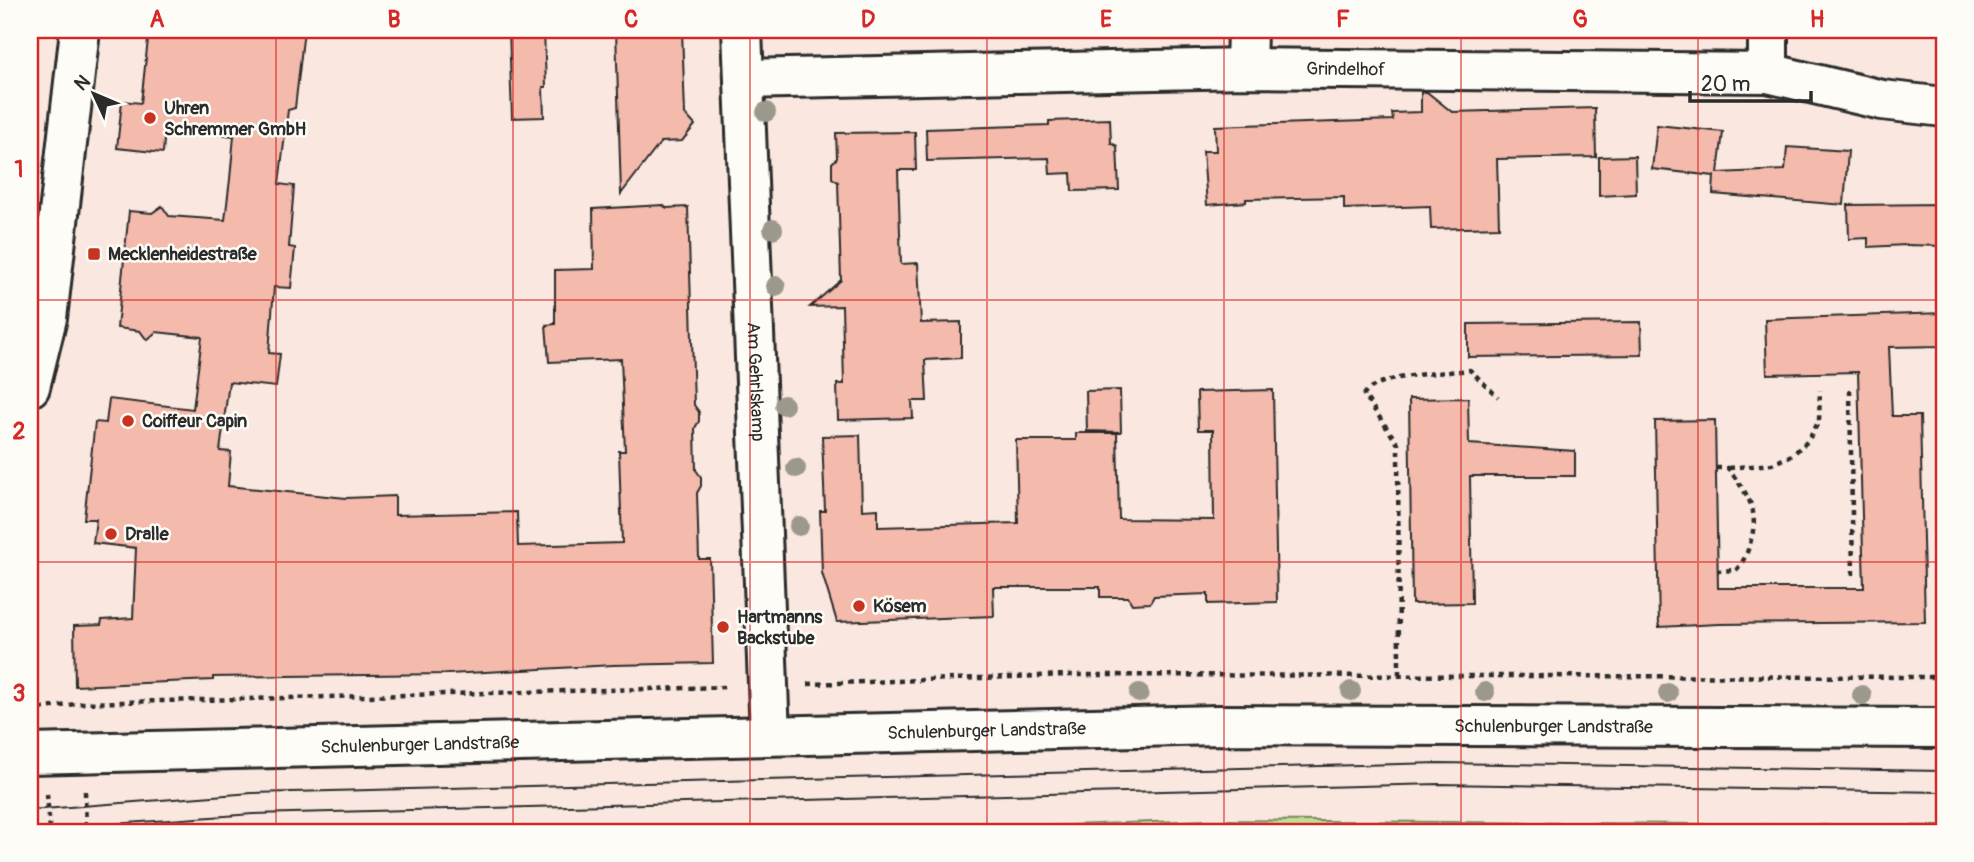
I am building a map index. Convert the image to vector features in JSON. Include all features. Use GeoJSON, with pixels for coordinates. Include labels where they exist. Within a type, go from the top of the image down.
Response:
{"type":"FeatureCollection","features":[{"type":"Feature","properties":{"kind":"street"},"geometry":{"type":"LineString","coordinates":[[30,387],[47,318],[80,30]]}},
{"type":"Feature","properties":{"kind":"street","name":"Am Gehrlskamp"},"geometry":{"type":"LineString","coordinates":[[742,30],[770,734]]}},
{"type":"Feature","properties":{"kind":"street"},"geometry":{"type":"LineString","coordinates":[[1246,68],[1247,30]]}},
{"type":"Feature","properties":{"kind":"street"},"geometry":{"type":"LineString","coordinates":[[1768,30],[1768,73]]}},
{"type":"Feature","properties":{"kind":"street","name":"Grindelhof"},"geometry":{"type":"LineString","coordinates":[[744,79],[1246,68],[1768,73],[1882,100],[1944,107]]}},
{"type":"Feature","properties":{"kind":"street","name":"Schulenburger Landstraße"},"geometry":{"type":"LineString","coordinates":[[30,754],[1218,725],[1944,729]]}},
{"type":"Feature","properties":{"kind":"path"},"geometry":{"type":"LineString","coordinates":[[1399,675],[1398,444],[1364,395],[1367,388],[1385,380],[1470,370],[1498,397]]}},
{"type":"Feature","properties":{"kind":"path"},"geometry":{"type":"LineString","coordinates":[[1938,388],[1940,527]]}},
{"type":"Feature","properties":{"kind":"path"},"geometry":{"type":"LineString","coordinates":[[1716,468],[1772,464],[1793,455],[1808,441],[1819,421],[1820,390]]}},
{"type":"Feature","properties":{"kind":"path"},"geometry":{"type":"LineString","coordinates":[[1850,390],[1853,577]]}},
{"type":"Feature","properties":{"kind":"path"},"geometry":{"type":"LineString","coordinates":[[1718,571],[1736,570],[1741,565],[1755,527],[1754,513],[1747,494],[1728,468]]}},
{"type":"Feature","properties":{"kind":"path"},"geometry":{"type":"LineString","coordinates":[[30,710],[83,703],[768,686],[1068,675],[1944,677]]}},
{"type":"Feature","properties":{"kind":"green space"},"geometry":{"type":"Polygon","coordinates":[[[1208,820],[1944,826],[1944,832],[879,832],[1208,820]]]}},
{"type":"Feature","properties":{"kind":"building"},"geometry":{"type":"Polygon","coordinates":[[[149,30],[304,30],[295,108],[288,110],[279,184],[294,186],[289,247],[295,248],[291,288],[274,287],[269,353],[280,354],[276,387],[229,382],[220,451],[231,452],[228,486],[346,498],[395,496],[395,515],[517,512],[518,546],[622,543],[619,451],[625,451],[621,359],[549,362],[546,325],[555,324],[555,270],[594,269],[593,209],[663,205],[666,208],[688,207],[694,405],[699,412],[699,421],[695,428],[696,470],[701,477],[701,486],[697,493],[699,559],[710,559],[713,663],[613,665],[448,674],[213,677],[213,680],[75,686],[74,626],[101,625],[102,620],[133,618],[136,548],[93,543],[96,519],[84,519],[95,422],[106,423],[109,399],[193,409],[202,337],[156,332],[147,340],[140,331],[117,328],[129,211],[152,213],[162,206],[169,216],[225,220],[230,179],[234,136],[165,128],[163,153],[117,148],[122,101],[141,103],[149,30]]]}},
{"type":"Feature","properties":{"kind":"building"},"geometry":{"type":"Polygon","coordinates":[[[509,30],[544,30],[544,117],[512,118],[509,30]]]}},
{"type":"Feature","properties":{"kind":"building"},"geometry":{"type":"Polygon","coordinates":[[[616,30],[682,30],[685,114],[695,125],[682,141],[661,142],[621,194],[616,30]]]}},
{"type":"Feature","properties":{"kind":"building"},"geometry":{"type":"Polygon","coordinates":[[[1421,92],[1427,92],[1452,112],[1595,108],[1596,157],[1497,159],[1499,227],[1431,229],[1430,206],[1344,209],[1344,197],[1246,199],[1246,202],[1207,205],[1203,151],[1216,151],[1215,126],[1393,120],[1392,113],[1421,112],[1421,92]]]}},
{"type":"Feature","properties":{"kind":"building"},"geometry":{"type":"Polygon","coordinates":[[[1110,119],[1111,143],[1117,146],[1119,190],[1072,191],[1071,173],[1050,174],[1049,158],[927,161],[926,129],[1049,125],[1049,121],[1110,119]]]}},
{"type":"Feature","properties":{"kind":"building"},"geometry":{"type":"Polygon","coordinates":[[[1657,125],[1723,132],[1718,173],[1785,170],[1787,147],[1848,151],[1844,205],[1713,194],[1714,176],[1652,169],[1657,125]]]}},
{"type":"Feature","properties":{"kind":"building"},"geometry":{"type":"Polygon","coordinates":[[[915,132],[916,170],[898,170],[901,264],[918,263],[921,323],[961,322],[961,358],[925,360],[927,401],[912,401],[913,418],[838,420],[837,384],[844,384],[842,306],[810,307],[841,280],[838,182],[832,178],[832,163],[837,158],[836,133],[915,132]]]}},
{"type":"Feature","properties":{"kind":"building"},"geometry":{"type":"Polygon","coordinates":[[[1635,156],[1636,194],[1599,196],[1599,157],[1635,156]]]}},
{"type":"Feature","properties":{"kind":"building"},"geometry":{"type":"Polygon","coordinates":[[[1944,204],[1944,246],[1868,247],[1868,238],[1849,239],[1848,205],[1944,204]]]}},
{"type":"Feature","properties":{"kind":"building"},"geometry":{"type":"Polygon","coordinates":[[[1944,313],[1944,346],[1889,347],[1892,416],[1920,416],[1925,622],[1659,627],[1655,421],[1715,420],[1718,588],[1864,588],[1858,372],[1767,374],[1765,319],[1944,313]]]}},
{"type":"Feature","properties":{"kind":"building"},"geometry":{"type":"Polygon","coordinates":[[[1641,322],[1642,355],[1468,357],[1468,324],[1641,322]]]}},
{"type":"Feature","properties":{"kind":"building"},"geometry":{"type":"Polygon","coordinates":[[[1120,390],[1121,432],[1087,431],[1086,391],[1120,390]]]}},
{"type":"Feature","properties":{"kind":"building"},"geometry":{"type":"Polygon","coordinates":[[[1273,390],[1277,602],[1208,604],[1208,594],[1154,596],[1150,603],[1132,604],[1128,597],[1100,597],[1100,587],[993,587],[994,616],[837,622],[822,573],[820,511],[825,511],[822,436],[860,435],[862,510],[878,509],[878,527],[1018,523],[1016,440],[1076,440],[1076,433],[1117,433],[1119,519],[1214,520],[1213,430],[1198,430],[1197,392],[1273,390]]]}},
{"type":"Feature","properties":{"kind":"building"},"geometry":{"type":"Polygon","coordinates":[[[1468,398],[1469,444],[1575,451],[1575,476],[1470,476],[1472,603],[1412,604],[1409,399],[1468,398]]]}},
{"type":"Feature","properties":{"kind":"tram line"},"geometry":{"type":"LineString","coordinates":[[30,810],[252,793],[1439,763],[1944,771]]}},
{"type":"Feature","properties":{"kind":"tram line"},"geometry":{"type":"LineString","coordinates":[[30,830],[253,814],[1439,784],[1944,792]]}},
{"type":"Feature","properties":{"kind":"place","name":"Uhren Schremmer GmbH"},"geometry":{"type":"Point","coordinates":[150,118]}},
{"type":"Feature","properties":{"kind":"place","name":"Mecklenheidestraße"},"geometry":{"type":"Point","coordinates":[94,254]}},
{"type":"Feature","properties":{"kind":"place","name":"Coiffeur Capin"},"geometry":{"type":"Point","coordinates":[128,421]}},
{"type":"Feature","properties":{"kind":"place","name":"Dralle"},"geometry":{"type":"Point","coordinates":[111,534]}},
{"type":"Feature","properties":{"kind":"place","name":"Kösem"},"geometry":{"type":"Point","coordinates":[859,606]}},
{"type":"Feature","properties":{"kind":"place","name":"Hartmanns Backstube"},"geometry":{"type":"Point","coordinates":[723,627]}}]}
